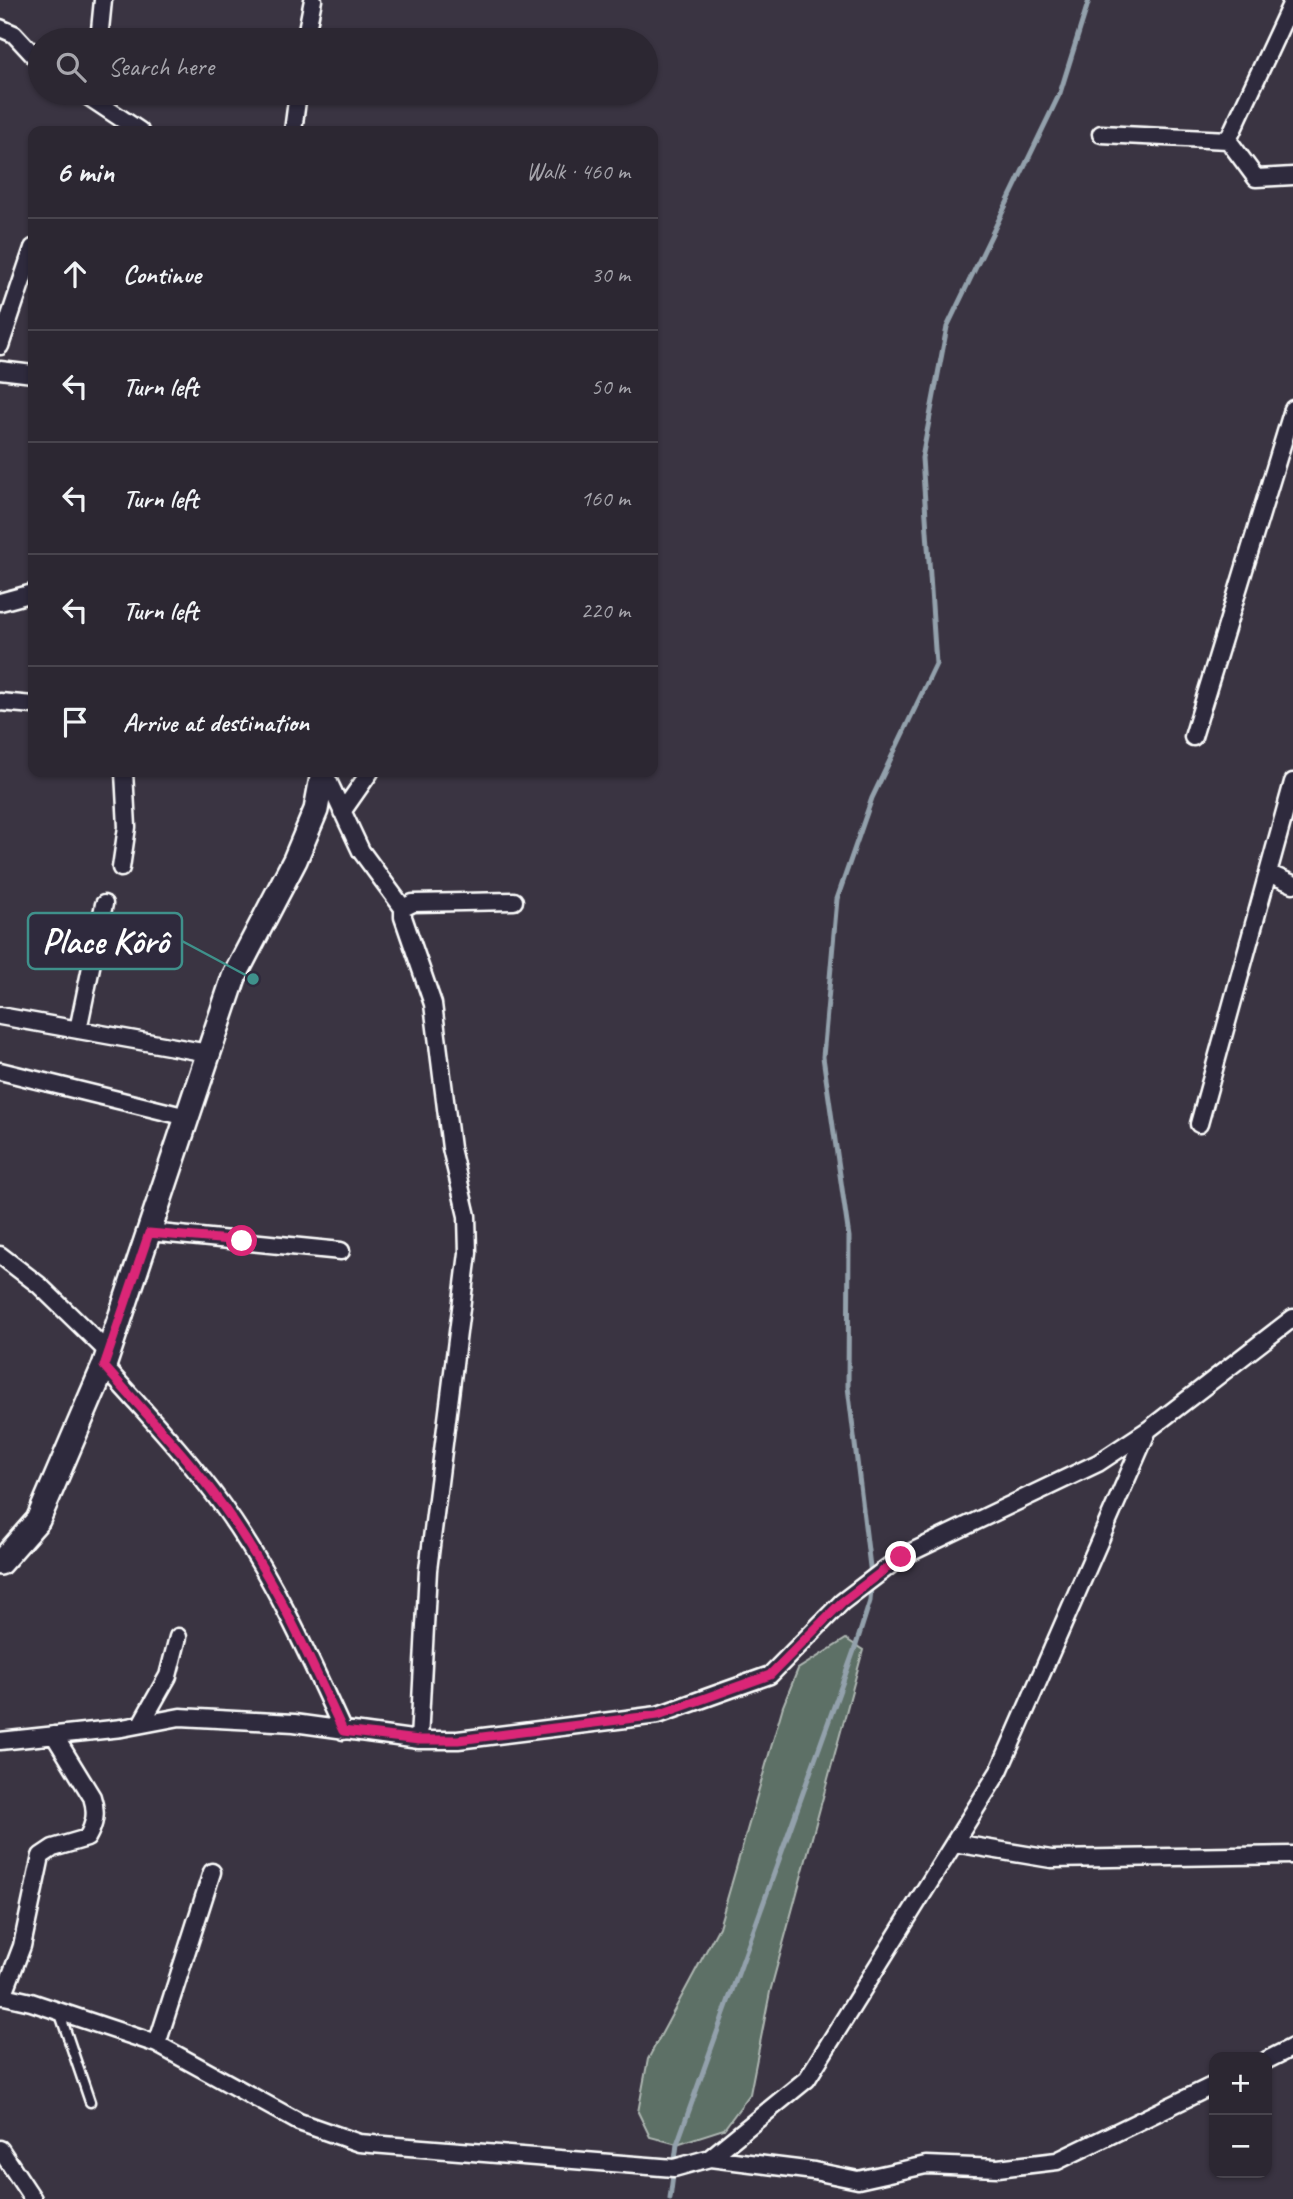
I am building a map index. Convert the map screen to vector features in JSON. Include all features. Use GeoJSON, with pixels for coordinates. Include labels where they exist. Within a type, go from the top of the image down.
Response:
{"type":"FeatureCollection","features":[{"type":"Feature","properties":{"kind":"street"},"geometry":{"type":"LineString","coordinates":[[100,28],[103,0]]}},
{"type":"Feature","properties":{"kind":"street"},"geometry":{"type":"LineString","coordinates":[[302,0],[308,17]]}},
{"type":"Feature","properties":{"kind":"street"},"geometry":{"type":"LineString","coordinates":[[307,28],[313,0]]}},
{"type":"Feature","properties":{"kind":"street"},"geometry":{"type":"LineString","coordinates":[[1228,140],[1293,0]]}},
{"type":"Feature","properties":{"kind":"street"},"geometry":{"type":"LineString","coordinates":[[0,29],[14,34],[28,49]]}},
{"type":"Feature","properties":{"kind":"street"},"geometry":{"type":"LineString","coordinates":[[104,105],[133,126]]}},
{"type":"Feature","properties":{"kind":"street"},"geometry":{"type":"LineString","coordinates":[[294,126],[296,105]]}},
{"type":"Feature","properties":{"kind":"street"},"geometry":{"type":"LineString","coordinates":[[1101,134],[1228,140]]}},
{"type":"Feature","properties":{"kind":"street"},"geometry":{"type":"LineString","coordinates":[[1228,140],[1256,178],[1293,176]]}},
{"type":"Feature","properties":{"kind":"street"},"geometry":{"type":"LineString","coordinates":[[0,346],[3,328],[28,261]]}},
{"type":"Feature","properties":{"kind":"street"},"geometry":{"type":"LineString","coordinates":[[0,370],[28,373]]}},
{"type":"Feature","properties":{"kind":"street"},"geometry":{"type":"LineString","coordinates":[[1194,737],[1293,410]]}},
{"type":"Feature","properties":{"kind":"street"},"geometry":{"type":"LineString","coordinates":[[0,602],[28,594]]}},
{"type":"Feature","properties":{"kind":"street"},"geometry":{"type":"LineString","coordinates":[[0,702],[28,705]]}},
{"type":"Feature","properties":{"kind":"street"},"geometry":{"type":"LineString","coordinates":[[121,867],[127,827],[124,777]]}},
{"type":"Feature","properties":{"kind":"street"},"geometry":{"type":"LineString","coordinates":[[0,1563],[38,1520],[107,1359],[234,977],[295,860],[316,810],[322,777]]}},
{"type":"Feature","properties":{"kind":"street"},"geometry":{"type":"LineString","coordinates":[[325,777],[370,866],[403,908],[402,917],[433,1004],[451,1148],[467,1216],[468,1253],[428,1570],[419,1740]]}},
{"type":"Feature","properties":{"kind":"street"},"geometry":{"type":"LineString","coordinates":[[342,812],[366,777]]}},
{"type":"Feature","properties":{"kind":"street"},"geometry":{"type":"LineString","coordinates":[[1199,1124],[1293,782]]}},
{"type":"Feature","properties":{"kind":"street"},"geometry":{"type":"LineString","coordinates":[[1268,873],[1293,884]]}},
{"type":"Feature","properties":{"kind":"street"},"geometry":{"type":"LineString","coordinates":[[403,908],[413,903],[514,901]]}},
{"type":"Feature","properties":{"kind":"street"},"geometry":{"type":"LineString","coordinates":[[78,1030],[104,904]]}},
{"type":"Feature","properties":{"kind":"street"},"geometry":{"type":"LineString","coordinates":[[0,1016],[208,1053]]}},
{"type":"Feature","properties":{"kind":"street"},"geometry":{"type":"LineString","coordinates":[[0,1071],[187,1117]]}},
{"type":"Feature","properties":{"kind":"street"},"geometry":{"type":"LineString","coordinates":[[149,1233],[341,1251]]}},
{"type":"Feature","properties":{"kind":"street"},"geometry":{"type":"LineString","coordinates":[[0,1255],[39,1285],[107,1359],[222,1504],[255,1556],[306,1650],[343,1731]]}},
{"type":"Feature","properties":{"kind":"street"},"geometry":{"type":"LineString","coordinates":[[0,1741],[180,1717],[294,1723],[419,1740],[458,1740],[658,1715],[770,1675],[842,1602],[901,1557],[1098,1463],[1148,1430],[1293,1318]]}},
{"type":"Feature","properties":{"kind":"street"},"geometry":{"type":"LineString","coordinates":[[710,2158],[807,2079],[999,1771],[1148,1430]]}},
{"type":"Feature","properties":{"kind":"street"},"geometry":{"type":"LineString","coordinates":[[141,1724],[168,1676],[178,1637]]}},
{"type":"Feature","properties":{"kind":"street"},"geometry":{"type":"LineString","coordinates":[[54,1735],[92,1797],[96,1809],[93,1828],[87,1838],[53,1848],[41,1856],[22,1946],[1,1995],[60,2011],[158,2044],[299,2122],[359,2143],[674,2168],[710,2158],[814,2171],[858,2180],[926,2165],[998,2168],[1057,2161],[1209,2087]]}},
{"type":"Feature","properties":{"kind":"street"},"geometry":{"type":"LineString","coordinates":[[954,1843],[1051,1859],[1293,1855]]}},
{"type":"Feature","properties":{"kind":"street"},"geometry":{"type":"LineString","coordinates":[[158,2044],[212,1872]]}},
{"type":"Feature","properties":{"kind":"street"},"geometry":{"type":"LineString","coordinates":[[1272,2058],[1293,2047]]}},
{"type":"Feature","properties":{"kind":"street"},"geometry":{"type":"LineString","coordinates":[[0,2149],[33,2199]]}},
{"type":"Feature","properties":{"kind":"lane"},"geometry":{"type":"LineString","coordinates":[[60,2011],[90,2102]]}},
{"type":"Feature","properties":{"kind":"green space"},"geometry":{"type":"Polygon","coordinates":[[[846,1639],[863,1650],[770,1992],[750,2094],[724,2129],[677,2144],[650,2137],[638,2112],[648,2059],[719,1927],[783,1706],[798,1669],[846,1639]]]}},
{"type":"Feature","properties":{"kind":"waterway"},"geometry":{"type":"LineString","coordinates":[[871,1575],[848,1387],[849,1237],[823,1057],[837,899],[872,798],[936,664],[922,458],[947,327],[1060,93],[1089,0]]}},
{"type":"Feature","properties":{"kind":"waterway"},"geometry":{"type":"LineString","coordinates":[[670,2199],[677,2144],[856,1645],[870,1601],[871,1585]]}},
{"type":"Feature","properties":{"kind":"place","name":"Place Kôrô"},"geometry":{"type":"Point","coordinates":[253,979]}},
{"type":"Feature","properties":{"kind":"route"},"geometry":{"type":"LineString","coordinates":[[242,1241],[149,1233],[104,1366],[222,1504],[255,1556],[306,1650],[343,1731],[419,1740],[458,1740],[658,1715],[770,1675],[842,1602],[901,1557]]}}]}
